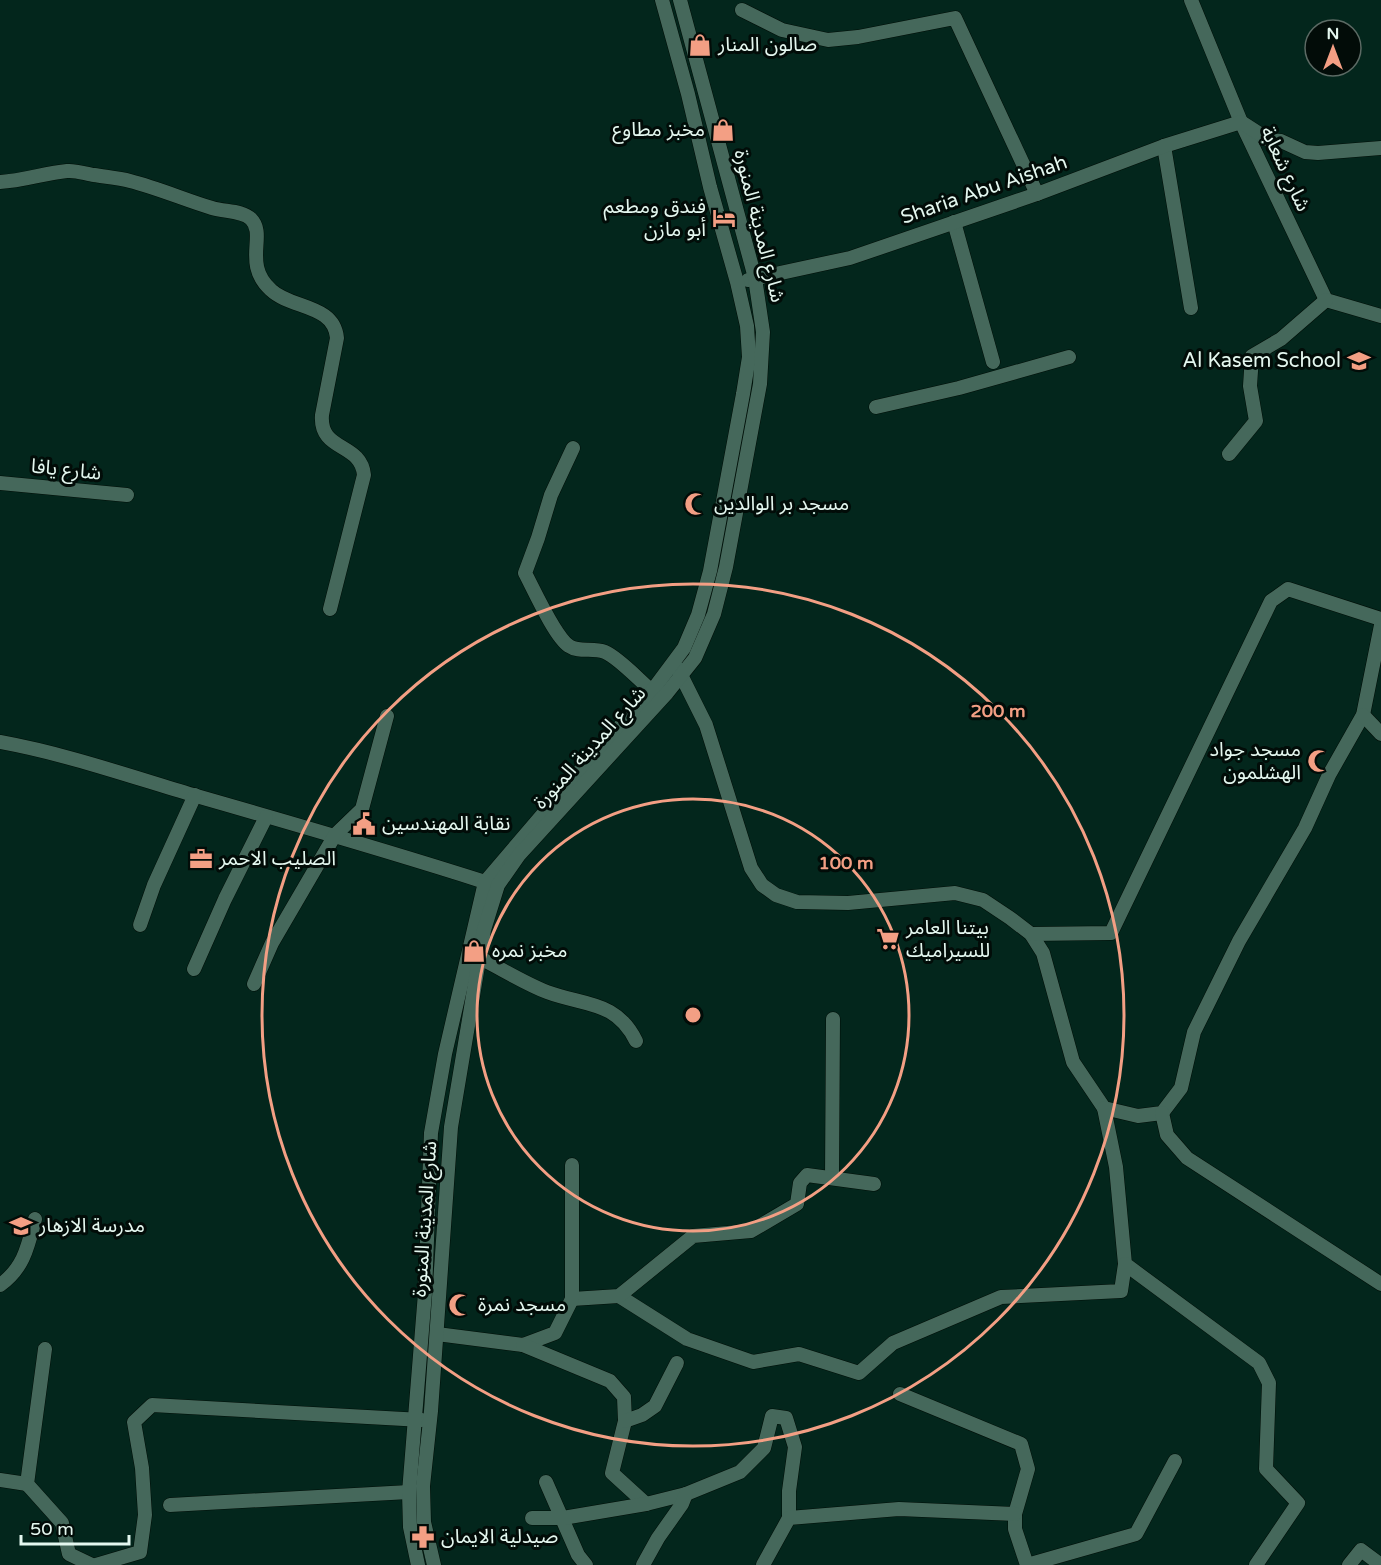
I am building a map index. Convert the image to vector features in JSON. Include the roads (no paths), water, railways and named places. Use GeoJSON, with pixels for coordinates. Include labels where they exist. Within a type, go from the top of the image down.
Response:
{"type":"FeatureCollection","features":[{"type":"Feature","properties":{"kind":"street","name":"شارع المدينة المنورة"},"geometry":{"type":"LineString","coordinates":[[418,1565],[410,1527],[409,1492],[424,1293],[432,1133],[445,1054],[485,882],[652,691],[684,648],[698,615],[710,571],[749,357],[747,326],[737,282],[662,0]]}},
{"type":"Feature","properties":{"kind":"street","name":"شارع المدينة المنورة"},"geometry":{"type":"LineString","coordinates":[[434,1565],[424,1522],[423,1486],[437,1334],[451,1126],[484,930],[498,885],[519,855],[667,693],[695,658],[714,614],[726,567],[760,384],[763,332],[755,278],[680,0]]}},
{"type":"Feature","properties":{"kind":"street","name":"شارع شعابة"},"geometry":{"type":"LineString","coordinates":[[1191,0],[1241,122],[1326,300]]}},
{"type":"Feature","properties":{"kind":"street"},"geometry":{"type":"LineString","coordinates":[[742,10],[782,30],[828,40],[858,38],[955,18],[1037,194]]}},
{"type":"Feature","properties":{"kind":"street","name":"Sharia Abu Aishah"},"geometry":{"type":"LineString","coordinates":[[737,282],[850,258],[1037,194],[1164,146],[1241,122]]}},
{"type":"Feature","properties":{"kind":"street"},"geometry":{"type":"LineString","coordinates":[[1241,122],[1269,140],[1281,141],[1305,152],[1318,153],[1381,147]]}},
{"type":"Feature","properties":{"kind":"street"},"geometry":{"type":"LineString","coordinates":[[1164,146],[1191,308]]}},
{"type":"Feature","properties":{"kind":"street"},"geometry":{"type":"LineString","coordinates":[[0,182],[20,181],[69,171],[130,181],[214,209],[243,214],[253,221],[258,231],[256,265],[263,282],[276,294],[323,314],[330,320],[336,333],[336,343],[322,425],[332,442],[349,450],[357,457],[364,475],[330,609]]}},
{"type":"Feature","properties":{"kind":"street"},"geometry":{"type":"LineString","coordinates":[[954,222],[993,362]]}},
{"type":"Feature","properties":{"kind":"street"},"geometry":{"type":"LineString","coordinates":[[1229,454],[1256,421],[1250,386],[1252,356],[1281,339],[1326,300],[1381,316]]}},
{"type":"Feature","properties":{"kind":"street"},"geometry":{"type":"LineString","coordinates":[[876,408],[959,388],[1069,357]]}},
{"type":"Feature","properties":{"kind":"street"},"geometry":{"type":"LineString","coordinates":[[573,448],[551,495],[525,573],[557,634],[569,646],[581,650],[592,649],[606,652],[652,691]]}},
{"type":"Feature","properties":{"kind":"street","name":"شارع يافا"},"geometry":{"type":"LineString","coordinates":[[0,483],[128,495]]}},
{"type":"Feature","properties":{"kind":"street"},"geometry":{"type":"LineString","coordinates":[[1031,934],[1111,933],[1271,601],[1288,589],[1381,619]]}},
{"type":"Feature","properties":{"kind":"street"},"geometry":{"type":"LineString","coordinates":[[1104,1108],[1138,1116],[1162,1113],[1181,1088],[1194,1032],[1239,941],[1305,828],[1329,775],[1363,715],[1381,625]]}},
{"type":"Feature","properties":{"kind":"street"},"geometry":{"type":"LineString","coordinates":[[619,1296],[687,1339],[753,1362],[799,1354],[859,1373],[893,1343],[1001,1297],[1121,1291],[1125,1264],[1116,1167],[1104,1108],[1073,1062],[1043,952],[1031,934],[983,900],[955,892],[848,903],[797,902],[776,895],[762,885],[751,868],[706,725],[674,661]]}},
{"type":"Feature","properties":{"kind":"street"},"geometry":{"type":"LineString","coordinates":[[1363,715],[1381,734]]}},
{"type":"Feature","properties":{"kind":"street"},"geometry":{"type":"LineString","coordinates":[[254,984],[272,943],[335,835],[362,809],[387,716]]}},
{"type":"Feature","properties":{"kind":"street"},"geometry":{"type":"LineString","coordinates":[[0,742],[47,751],[235,805],[485,882]]}},
{"type":"Feature","properties":{"kind":"street"},"geometry":{"type":"LineString","coordinates":[[140,925],[154,885],[195,795]]}},
{"type":"Feature","properties":{"kind":"street"},"geometry":{"type":"LineString","coordinates":[[194,969],[225,898],[266,816]]}},
{"type":"Feature","properties":{"kind":"street"},"geometry":{"type":"LineString","coordinates":[[480,958],[546,992],[608,1009],[629,1027],[636,1041]]}},
{"type":"Feature","properties":{"kind":"street"},"geometry":{"type":"LineString","coordinates":[[832,1178],[833,1019]]}},
{"type":"Feature","properties":{"kind":"street"},"geometry":{"type":"LineString","coordinates":[[1162,1113],[1167,1135],[1187,1158],[1381,1284]]}},
{"type":"Feature","properties":{"kind":"street"},"geometry":{"type":"LineString","coordinates":[[523,1345],[555,1333],[572,1299],[572,1165]]}},
{"type":"Feature","properties":{"kind":"street"},"geometry":{"type":"LineString","coordinates":[[572,1299],[619,1296],[693,1236],[751,1231],[797,1204],[800,1184],[807,1175],[873,1184]]}},
{"type":"Feature","properties":{"kind":"street"},"geometry":{"type":"LineString","coordinates":[[0,1285],[21,1264],[34,1219]]}},
{"type":"Feature","properties":{"kind":"street"},"geometry":{"type":"LineString","coordinates":[[1125,1264],[1259,1363],[1269,1383],[1266,1469],[1298,1503],[1256,1565]]}},
{"type":"Feature","properties":{"kind":"street"},"geometry":{"type":"LineString","coordinates":[[437,1334],[523,1345],[610,1381],[624,1397],[625,1421],[612,1473],[646,1504]]}},
{"type":"Feature","properties":{"kind":"street"},"geometry":{"type":"LineString","coordinates":[[27,1484],[45,1349]]}},
{"type":"Feature","properties":{"kind":"street"},"geometry":{"type":"LineString","coordinates":[[625,1421],[642,1415],[655,1406],[677,1362]]}},
{"type":"Feature","properties":{"kind":"street"},"geometry":{"type":"LineString","coordinates":[[900,1394],[1021,1444],[1029,1469],[1015,1514],[1015,1529],[1027,1565],[1136,1534],[1175,1461]]}},
{"type":"Feature","properties":{"kind":"street"},"geometry":{"type":"LineString","coordinates":[[0,1480],[27,1484],[62,1523],[69,1554],[94,1565],[140,1552],[145,1515],[142,1468],[134,1422],[152,1405],[430,1421]]}},
{"type":"Feature","properties":{"kind":"street"},"geometry":{"type":"LineString","coordinates":[[532,1518],[563,1518],[646,1504],[686,1494],[740,1472],[764,1448],[772,1416],[786,1418],[795,1447],[789,1491],[789,1518],[764,1565]]}},
{"type":"Feature","properties":{"kind":"street"},"geometry":{"type":"LineString","coordinates":[[546,1482],[578,1555],[586,1565]]}},
{"type":"Feature","properties":{"kind":"street"},"geometry":{"type":"LineString","coordinates":[[170,1505],[409,1492]]}},
{"type":"Feature","properties":{"kind":"street"},"geometry":{"type":"LineString","coordinates":[[643,1565],[657,1538],[682,1504],[686,1494]]}},
{"type":"Feature","properties":{"kind":"street"},"geometry":{"type":"LineString","coordinates":[[789,1518],[899,1509],[1015,1514]]}},
{"type":"Feature","properties":{"kind":"street"},"geometry":{"type":"LineString","coordinates":[[1349,1565],[1361,1550],[1381,1565]]}},
{"type":"Feature","properties":{"kind":"place","name":"صالون المنار"},"geometry":{"type":"Point","coordinates":[700,45]}},
{"type":"Feature","properties":{"kind":"place","name":"مخبز مطاوع"},"geometry":{"type":"Point","coordinates":[723,130]}},
{"type":"Feature","properties":{"kind":"place","name":"فندق ومطعم أبو مازن"},"geometry":{"type":"Point","coordinates":[724,218]}},
{"type":"Feature","properties":{"kind":"place","name":"Al Kasem School"},"geometry":{"type":"Point","coordinates":[1359,361]}},
{"type":"Feature","properties":{"kind":"place","name":"مسجد بر الوالدين"},"geometry":{"type":"Point","coordinates":[696,504]}},
{"type":"Feature","properties":{"kind":"place","name":"مسجد جواد الهشلمون"},"geometry":{"type":"Point","coordinates":[1319,761]}},
{"type":"Feature","properties":{"kind":"place","name":"نقابة المهندسين"},"geometry":{"type":"Point","coordinates":[364,824]}},
{"type":"Feature","properties":{"kind":"place","name":"الصليب الاحمر"},"geometry":{"type":"Point","coordinates":[201,859]}},
{"type":"Feature","properties":{"kind":"place","name":"بيتنا العامر للسيراميك"},"geometry":{"type":"Point","coordinates":[888,939]}},
{"type":"Feature","properties":{"kind":"place","name":"مخبز نمره"},"geometry":{"type":"Point","coordinates":[474,951]}},
{"type":"Feature","properties":{"kind":"place","name":"مدرسة الازهار"},"geometry":{"type":"Point","coordinates":[21,1226]}},
{"type":"Feature","properties":{"kind":"place","name":"مسجد نمرة"},"geometry":{"type":"Point","coordinates":[460,1305]}},
{"type":"Feature","properties":{"kind":"place","name":"صيدلية الايمان"},"geometry":{"type":"Point","coordinates":[423,1537]}}]}
